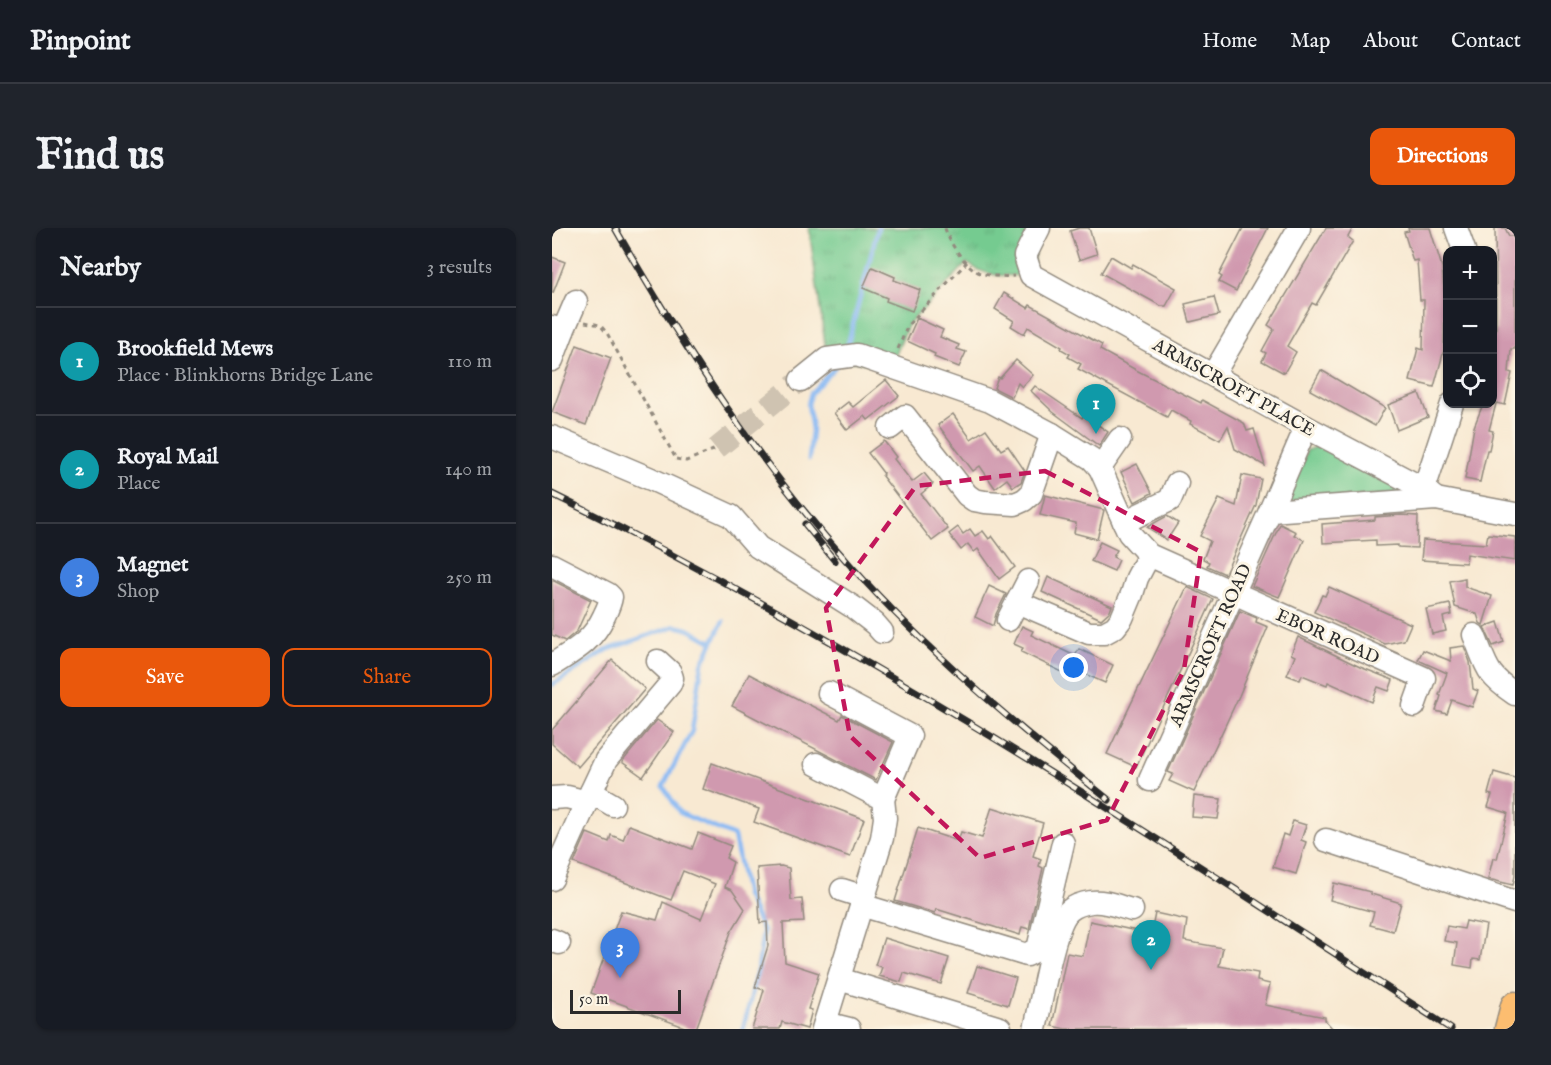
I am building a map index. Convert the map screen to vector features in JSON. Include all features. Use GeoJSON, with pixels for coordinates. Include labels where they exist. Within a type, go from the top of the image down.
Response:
{"type":"FeatureCollection","features":[{"type":"Feature","properties":{"kind":"main road"},"geometry":{"type":"LineString","coordinates":[[1509,1029],[1515,1006]]}},
{"type":"Feature","properties":{"kind":"street"},"geometry":{"type":"LineString","coordinates":[[1031,275],[1025,256],[1039,228]]}},
{"type":"Feature","properties":{"kind":"street"},"geometry":{"type":"LineString","coordinates":[[1213,375],[1299,228]]}},
{"type":"Feature","properties":{"kind":"street"},"geometry":{"type":"LineString","coordinates":[[1456,228],[1463,246]]}},
{"type":"Feature","properties":{"kind":"street","name":"ARMSCROFT PLACE"},"geometry":{"type":"LineString","coordinates":[[1031,275],[1430,494]]}},
{"type":"Feature","properties":{"kind":"street"},"geometry":{"type":"LineString","coordinates":[[552,360],[568,320]]}},
{"type":"Feature","properties":{"kind":"street"},"geometry":{"type":"LineString","coordinates":[[801,380],[827,359],[849,356],[891,366],[990,402],[1052,434],[1092,459],[1100,468],[1129,533],[1149,555],[1137,578],[1122,618],[1115,627],[1104,633],[1089,633],[1013,611],[1028,581]]}},
{"type":"Feature","properties":{"kind":"street"},"geometry":{"type":"LineString","coordinates":[[1430,494],[1451,408]]}},
{"type":"Feature","properties":{"kind":"street"},"geometry":{"type":"LineString","coordinates":[[890,428],[905,417],[974,500],[1015,504],[1031,494],[1052,434]]}},
{"type":"Feature","properties":{"kind":"street","name":"ARMSCROFT ROAD"},"geometry":{"type":"LineString","coordinates":[[1150,780],[1306,427]]}},
{"type":"Feature","properties":{"kind":"street"},"geometry":{"type":"LineString","coordinates":[[552,437],[731,516],[758,547],[853,608],[882,632]]}},
{"type":"Feature","properties":{"kind":"street"},"geometry":{"type":"LineString","coordinates":[[1100,468],[1120,439]]}},
{"type":"Feature","properties":{"kind":"street"},"geometry":{"type":"LineString","coordinates":[[1124,522],[1170,500],[1177,483]]}},
{"type":"Feature","properties":{"kind":"street"},"geometry":{"type":"LineString","coordinates":[[1270,511],[1430,494],[1515,514]]}},
{"type":"Feature","properties":{"kind":"street","name":"EBOR ROAD"},"geometry":{"type":"LineString","coordinates":[[1149,555],[1424,678],[1414,706]]}},
{"type":"Feature","properties":{"kind":"street"},"geometry":{"type":"LineString","coordinates":[[552,565],[611,597],[598,628],[588,642],[552,665]]}},
{"type":"Feature","properties":{"kind":"street"},"geometry":{"type":"LineString","coordinates":[[1474,635],[1492,676],[1515,694]]}},
{"type":"Feature","properties":{"kind":"street"},"geometry":{"type":"LineString","coordinates":[[552,879],[606,760],[670,684],[672,678],[670,672],[657,661]]}},
{"type":"Feature","properties":{"kind":"street"},"geometry":{"type":"LineString","coordinates":[[829,693],[910,736],[883,799],[885,818],[882,838],[856,897],[838,979],[824,1026],[848,1029]]}},
{"type":"Feature","properties":{"kind":"street"},"geometry":{"type":"LineString","coordinates":[[816,764],[883,799]]}},
{"type":"Feature","properties":{"kind":"street"},"geometry":{"type":"LineString","coordinates":[[552,798],[589,797],[613,805]]}},
{"type":"Feature","properties":{"kind":"street"},"geometry":{"type":"LineString","coordinates":[[1326,840],[1515,902]]}},
{"type":"Feature","properties":{"kind":"street"},"geometry":{"type":"LineString","coordinates":[[856,897],[1028,955],[1033,954],[1038,950],[1063,843]]}},
{"type":"Feature","properties":{"kind":"street"},"geometry":{"type":"LineString","coordinates":[[1035,1029],[1060,922],[1069,910],[1094,901],[1132,910]]}},
{"type":"Feature","properties":{"kind":"street"},"geometry":{"type":"LineString","coordinates":[[838,979],[1000,1028]]}},
{"type":"Feature","properties":{"kind":"path"},"geometry":{"type":"LineString","coordinates":[[945,228],[948,239],[967,262],[980,273],[1005,276],[1031,275]]}},
{"type":"Feature","properties":{"kind":"path"},"geometry":{"type":"LineString","coordinates":[[891,366],[908,325],[967,262]]}},
{"type":"Feature","properties":{"kind":"path"},"geometry":{"type":"LineString","coordinates":[[568,320],[600,325],[607,333],[676,459],[686,461],[717,449]]}},
{"type":"Feature","properties":{"kind":"highlighted area"},"geometry":{"type":"Polygon","coordinates":[[[1045,471],[1201,552],[1184,670],[1107,820],[980,858],[850,736],[826,608],[916,486],[1045,471]]]}},
{"type":"Feature","properties":{"kind":"green space"},"geometry":{"type":"Polygon","coordinates":[[[809,228],[1039,228],[1031,275],[989,274],[967,263],[908,325],[891,366],[827,359],[809,228]]]}},
{"type":"Feature","properties":{"kind":"green space"},"geometry":{"type":"Polygon","coordinates":[[[1321,445],[1401,487],[1403,494],[1290,502],[1287,495],[1307,450],[1321,445]]]}},
{"type":"Feature","properties":{"kind":"building"},"geometry":{"type":"Polygon","coordinates":[[[1089,228],[1097,254],[1079,260],[1070,231],[1089,228]]]}},
{"type":"Feature","properties":{"kind":"building"},"geometry":{"type":"Polygon","coordinates":[[[1243,228],[1268,228],[1236,291],[1219,282],[1222,277],[1219,275],[1243,228]]]}},
{"type":"Feature","properties":{"kind":"building"},"geometry":{"type":"Polygon","coordinates":[[[1326,228],[1353,228],[1348,237],[1353,241],[1316,305],[1312,303],[1287,346],[1296,352],[1284,373],[1262,361],[1266,353],[1262,351],[1274,329],[1268,325],[1326,228]]]}},
{"type":"Feature","properties":{"kind":"building"},"geometry":{"type":"Polygon","coordinates":[[[1408,228],[1430,228],[1442,267],[1443,354],[1434,387],[1410,381],[1418,348],[1423,350],[1424,300],[1420,300],[1417,260],[1413,261],[1404,232],[1409,231],[1408,228]]]}},
{"type":"Feature","properties":{"kind":"building"},"geometry":{"type":"Polygon","coordinates":[[[1495,228],[1505,228],[1509,236],[1514,236],[1515,349],[1511,349],[1509,372],[1512,373],[1505,405],[1497,403],[1497,246],[1495,246],[1495,228]]]}},
{"type":"Feature","properties":{"kind":"building"},"geometry":{"type":"Polygon","coordinates":[[[1111,256],[1131,268],[1133,264],[1176,288],[1166,306],[1161,306],[1101,273],[1111,256]]]}},
{"type":"Feature","properties":{"kind":"building"},"geometry":{"type":"Polygon","coordinates":[[[552,257],[565,262],[553,293],[552,293],[552,257]]]}},
{"type":"Feature","properties":{"kind":"building"},"geometry":{"type":"Polygon","coordinates":[[[872,267],[895,277],[894,280],[920,290],[912,311],[886,301],[887,298],[863,288],[872,267]]]}},
{"type":"Feature","properties":{"kind":"building"},"geometry":{"type":"Polygon","coordinates":[[[1004,293],[1028,308],[1030,305],[1102,345],[1100,350],[1136,370],[1201,403],[1202,400],[1244,423],[1247,431],[1254,429],[1265,466],[1235,449],[1228,426],[1220,440],[1190,424],[1191,421],[1171,410],[1167,417],[1078,369],[1081,364],[1068,357],[1070,354],[1061,349],[1062,347],[1028,327],[1024,334],[1011,326],[1014,321],[995,309],[1004,293]]]}},
{"type":"Feature","properties":{"kind":"building"},"geometry":{"type":"Polygon","coordinates":[[[1214,297],[1219,315],[1190,322],[1185,304],[1214,297]]]}},
{"type":"Feature","properties":{"kind":"building"},"geometry":{"type":"Polygon","coordinates":[[[917,318],[943,330],[940,337],[959,345],[957,349],[966,352],[959,367],[934,357],[935,354],[907,341],[917,318]]]}},
{"type":"Feature","properties":{"kind":"building"},"geometry":{"type":"Polygon","coordinates":[[[577,345],[611,358],[586,425],[552,412],[577,345]]]}},
{"type":"Feature","properties":{"kind":"building"},"geometry":{"type":"Polygon","coordinates":[[[1016,360],[1033,375],[1022,387],[1018,383],[1012,397],[994,388],[998,377],[1000,378],[1016,360]]]}},
{"type":"Feature","properties":{"kind":"building"},"geometry":{"type":"Polygon","coordinates":[[[1321,370],[1385,408],[1375,426],[1310,390],[1321,370]]]}},
{"type":"Feature","properties":{"kind":"building"},"geometry":{"type":"Polygon","coordinates":[[[886,380],[899,396],[868,420],[865,416],[847,430],[834,413],[848,402],[853,407],[886,380]]]}},
{"type":"Feature","properties":{"kind":"building"},"geometry":{"type":"Polygon","coordinates":[[[1035,386],[1082,418],[1084,415],[1108,432],[1099,446],[1053,412],[1031,391],[1035,386]]]}},
{"type":"Feature","properties":{"kind":"building"},"geometry":{"type":"Polygon","coordinates":[[[1419,393],[1428,417],[1397,430],[1388,405],[1419,393]]]}},
{"type":"Feature","properties":{"kind":"building"},"geometry":{"type":"Polygon","coordinates":[[[1481,408],[1495,408],[1489,430],[1493,431],[1480,482],[1465,479],[1474,427],[1481,408]]]}},
{"type":"Feature","properties":{"kind":"building"},"geometry":{"type":"Polygon","coordinates":[[[953,414],[971,439],[986,429],[1001,450],[1008,446],[1025,471],[1021,482],[1013,487],[1007,479],[995,488],[980,466],[973,471],[938,425],[953,414]]]}},
{"type":"Feature","properties":{"kind":"building"},"geometry":{"type":"Polygon","coordinates":[[[884,441],[896,457],[894,459],[912,482],[924,473],[933,484],[921,494],[948,529],[932,541],[882,476],[884,474],[868,453],[884,441]]]}},
{"type":"Feature","properties":{"kind":"building"},"geometry":{"type":"Polygon","coordinates":[[[1137,464],[1152,493],[1135,502],[1121,472],[1137,464]]]}},
{"type":"Feature","properties":{"kind":"building"},"geometry":{"type":"Polygon","coordinates":[[[1242,475],[1261,479],[1256,505],[1225,574],[1207,566],[1209,562],[1203,559],[1210,541],[1200,536],[1219,499],[1236,506],[1242,475]]]}},
{"type":"Feature","properties":{"kind":"building"},"geometry":{"type":"Polygon","coordinates":[[[1045,495],[1104,510],[1097,539],[1074,533],[1076,523],[1040,515],[1045,495]]]}},
{"type":"Feature","properties":{"kind":"building"},"geometry":{"type":"Polygon","coordinates":[[[1167,516],[1178,523],[1167,540],[1147,527],[1167,516]]]}},
{"type":"Feature","properties":{"kind":"building"},"geometry":{"type":"Polygon","coordinates":[[[1418,516],[1417,548],[1398,547],[1398,545],[1376,546],[1376,540],[1323,543],[1322,524],[1375,520],[1375,517],[1418,516]]]}},
{"type":"Feature","properties":{"kind":"building"},"geometry":{"type":"Polygon","coordinates":[[[1280,524],[1296,532],[1294,535],[1304,540],[1279,597],[1252,586],[1280,524]]]}},
{"type":"Feature","properties":{"kind":"building"},"geometry":{"type":"Polygon","coordinates":[[[958,527],[963,534],[970,529],[975,536],[983,531],[989,539],[992,536],[1015,567],[999,579],[978,549],[974,552],[968,544],[961,550],[949,534],[958,527]]]}},
{"type":"Feature","properties":{"kind":"building"},"geometry":{"type":"Polygon","coordinates":[[[1488,534],[1515,537],[1515,561],[1467,554],[1466,563],[1421,560],[1423,540],[1486,544],[1488,534]]]}},
{"type":"Feature","properties":{"kind":"building"},"geometry":{"type":"Polygon","coordinates":[[[1100,542],[1117,550],[1113,557],[1119,560],[1114,571],[1091,561],[1100,542]]]}},
{"type":"Feature","properties":{"kind":"building"},"geometry":{"type":"Polygon","coordinates":[[[1048,577],[1112,606],[1110,611],[1101,619],[1042,592],[1048,577]]]}},
{"type":"Feature","properties":{"kind":"building"},"geometry":{"type":"Polygon","coordinates":[[[1465,578],[1465,587],[1492,596],[1483,625],[1477,614],[1455,607],[1450,581],[1465,578]]]}},
{"type":"Feature","properties":{"kind":"building"},"geometry":{"type":"Polygon","coordinates":[[[552,580],[591,600],[577,631],[565,641],[552,635],[552,580]]]}},
{"type":"Feature","properties":{"kind":"building"},"geometry":{"type":"Polygon","coordinates":[[[989,586],[1006,594],[993,626],[975,617],[989,586]]]}},
{"type":"Feature","properties":{"kind":"building"},"geometry":{"type":"Polygon","coordinates":[[[1187,587],[1213,599],[1136,767],[1107,754],[1187,587]]]}},
{"type":"Feature","properties":{"kind":"building"},"geometry":{"type":"Polygon","coordinates":[[[1329,587],[1411,624],[1404,640],[1385,644],[1314,612],[1322,595],[1325,596],[1329,587]]]}},
{"type":"Feature","properties":{"kind":"building"},"geometry":{"type":"Polygon","coordinates":[[[1450,604],[1452,615],[1443,617],[1446,631],[1432,634],[1426,609],[1450,604]]]}},
{"type":"Feature","properties":{"kind":"building"},"geometry":{"type":"Polygon","coordinates":[[[1240,611],[1257,618],[1256,622],[1268,627],[1194,792],[1169,781],[1173,774],[1168,772],[1240,611]]]}},
{"type":"Feature","properties":{"kind":"building"},"geometry":{"type":"Polygon","coordinates":[[[1498,622],[1504,642],[1493,646],[1484,627],[1498,622]]]}},
{"type":"Feature","properties":{"kind":"building"},"geometry":{"type":"Polygon","coordinates":[[[1022,626],[1033,631],[1031,635],[1075,656],[1079,649],[1113,665],[1105,683],[1065,665],[1062,672],[1021,652],[1023,648],[1014,644],[1022,626]]]}},
{"type":"Feature","properties":{"kind":"building"},"geometry":{"type":"Polygon","coordinates":[[[1298,637],[1393,680],[1389,691],[1378,687],[1372,702],[1328,682],[1327,685],[1302,675],[1300,680],[1287,675],[1295,656],[1291,654],[1298,637]]]}},
{"type":"Feature","properties":{"kind":"building"},"geometry":{"type":"Polygon","coordinates":[[[1464,646],[1470,662],[1473,689],[1478,691],[1472,707],[1452,700],[1447,714],[1436,711],[1447,673],[1418,660],[1423,650],[1451,661],[1450,648],[1464,646]]]}},
{"type":"Feature","properties":{"kind":"building"},"geometry":{"type":"Polygon","coordinates":[[[612,660],[645,689],[578,767],[552,744],[552,730],[612,660]]]}},
{"type":"Feature","properties":{"kind":"building"},"geometry":{"type":"Polygon","coordinates":[[[749,674],[839,720],[842,715],[893,742],[876,780],[732,706],[749,674]]]}},
{"type":"Feature","properties":{"kind":"building"},"geometry":{"type":"Polygon","coordinates":[[[657,720],[674,732],[643,777],[622,762],[657,720]]]}},
{"type":"Feature","properties":{"kind":"building"},"geometry":{"type":"Polygon","coordinates":[[[712,763],[864,819],[850,857],[754,822],[759,809],[703,789],[712,763]]]}},
{"type":"Feature","properties":{"kind":"building"},"geometry":{"type":"Polygon","coordinates":[[[1494,772],[1515,778],[1515,876],[1513,885],[1488,879],[1493,858],[1497,859],[1508,813],[1488,807],[1492,795],[1488,794],[1494,772]]]}},
{"type":"Feature","properties":{"kind":"building"},"geometry":{"type":"Polygon","coordinates":[[[1194,796],[1221,799],[1218,819],[1192,817],[1194,796]]]}},
{"type":"Feature","properties":{"kind":"building"},"geometry":{"type":"Polygon","coordinates":[[[992,807],[1043,823],[1033,856],[1041,859],[1039,866],[1043,868],[1029,929],[1022,927],[1020,935],[936,909],[935,913],[895,901],[918,828],[958,841],[961,832],[982,838],[992,807]]]}},
{"type":"Feature","properties":{"kind":"building"},"geometry":{"type":"Polygon","coordinates":[[[1293,821],[1306,825],[1301,840],[1306,842],[1296,874],[1273,867],[1283,834],[1288,836],[1293,821]]]}},
{"type":"Feature","properties":{"kind":"building"},"geometry":{"type":"Polygon","coordinates":[[[629,825],[692,849],[698,833],[731,846],[726,858],[733,862],[725,887],[732,890],[745,909],[731,932],[696,1029],[690,1029],[591,993],[621,911],[657,920],[663,902],[701,919],[715,884],[683,871],[671,900],[574,863],[587,833],[609,842],[611,835],[623,840],[629,825]]]}},
{"type":"Feature","properties":{"kind":"building"},"geometry":{"type":"Polygon","coordinates":[[[781,866],[789,868],[791,900],[802,899],[804,922],[783,923],[785,962],[819,973],[808,1009],[812,1010],[807,1029],[782,1022],[780,1029],[752,1029],[764,990],[755,987],[768,946],[767,922],[760,923],[757,868],[781,866]]]}},
{"type":"Feature","properties":{"kind":"building"},"geometry":{"type":"Polygon","coordinates":[[[1334,883],[1371,892],[1371,894],[1401,903],[1393,931],[1370,925],[1374,912],[1330,900],[1334,883]]]}},
{"type":"Feature","properties":{"kind":"building"},"geometry":{"type":"Polygon","coordinates":[[[1155,913],[1187,920],[1184,941],[1223,948],[1219,966],[1258,973],[1257,981],[1270,984],[1265,1005],[1325,1017],[1333,1029],[1065,1029],[1052,1026],[1067,953],[1083,956],[1090,921],[1151,934],[1155,913]]]}},
{"type":"Feature","properties":{"kind":"building"},"geometry":{"type":"Polygon","coordinates":[[[1466,921],[1486,925],[1480,960],[1473,959],[1472,968],[1454,965],[1457,943],[1444,941],[1447,926],[1464,929],[1466,921]]]}},
{"type":"Feature","properties":{"kind":"building"},"geometry":{"type":"Polygon","coordinates":[[[884,938],[949,958],[941,984],[904,973],[901,982],[879,976],[882,967],[875,965],[884,938]]]}},
{"type":"Feature","properties":{"kind":"building"},"geometry":{"type":"Polygon","coordinates":[[[977,966],[1016,978],[1008,1005],[968,993],[977,966]]]}},
{"type":"Feature","properties":{"kind":"waterway"},"geometry":{"type":"LineString","coordinates":[[846,351],[878,228]]}},
{"type":"Feature","properties":{"kind":"waterway"},"geometry":{"type":"LineString","coordinates":[[809,459],[812,430],[808,404],[811,393],[835,367]]}},
{"type":"Feature","properties":{"kind":"waterway"},"geometry":{"type":"LineString","coordinates":[[723,621],[702,664],[692,731],[663,786],[680,813],[734,836],[746,895],[763,931],[758,969],[743,1029]]}},
{"type":"Feature","properties":{"kind":"waterway"},"geometry":{"type":"LineString","coordinates":[[552,685],[607,650],[675,626],[688,629],[712,642]]}},
{"type":"Feature","properties":{"kind":"tunnel"},"geometry":{"type":"LineString","coordinates":[[716,449],[801,380]]}},
{"type":"Feature","properties":{"kind":"railway"},"geometry":{"type":"LineString","coordinates":[[615,228],[668,317],[724,403],[754,446],[817,527],[881,598],[943,659],[1008,717],[1109,800]]}},
{"type":"Feature","properties":{"kind":"railway"},"geometry":{"type":"LineString","coordinates":[[552,494],[669,553],[897,680],[1121,817],[1451,1029]]}},
{"type":"Feature","properties":{"kind":"railway"},"geometry":{"type":"LineString","coordinates":[[805,524],[835,561]]}},
{"type":"Feature","properties":{"kind":"place","name":"Brookfield Mews"},"geometry":{"type":"Point","coordinates":[1096,434]}},
{"type":"Feature","properties":{"kind":"place","name":"Royal Mail"},"geometry":{"type":"Point","coordinates":[1151,970]}},
{"type":"Feature","properties":{"kind":"place","name":"Magnet"},"geometry":{"type":"Point","coordinates":[620,978]}}]}
